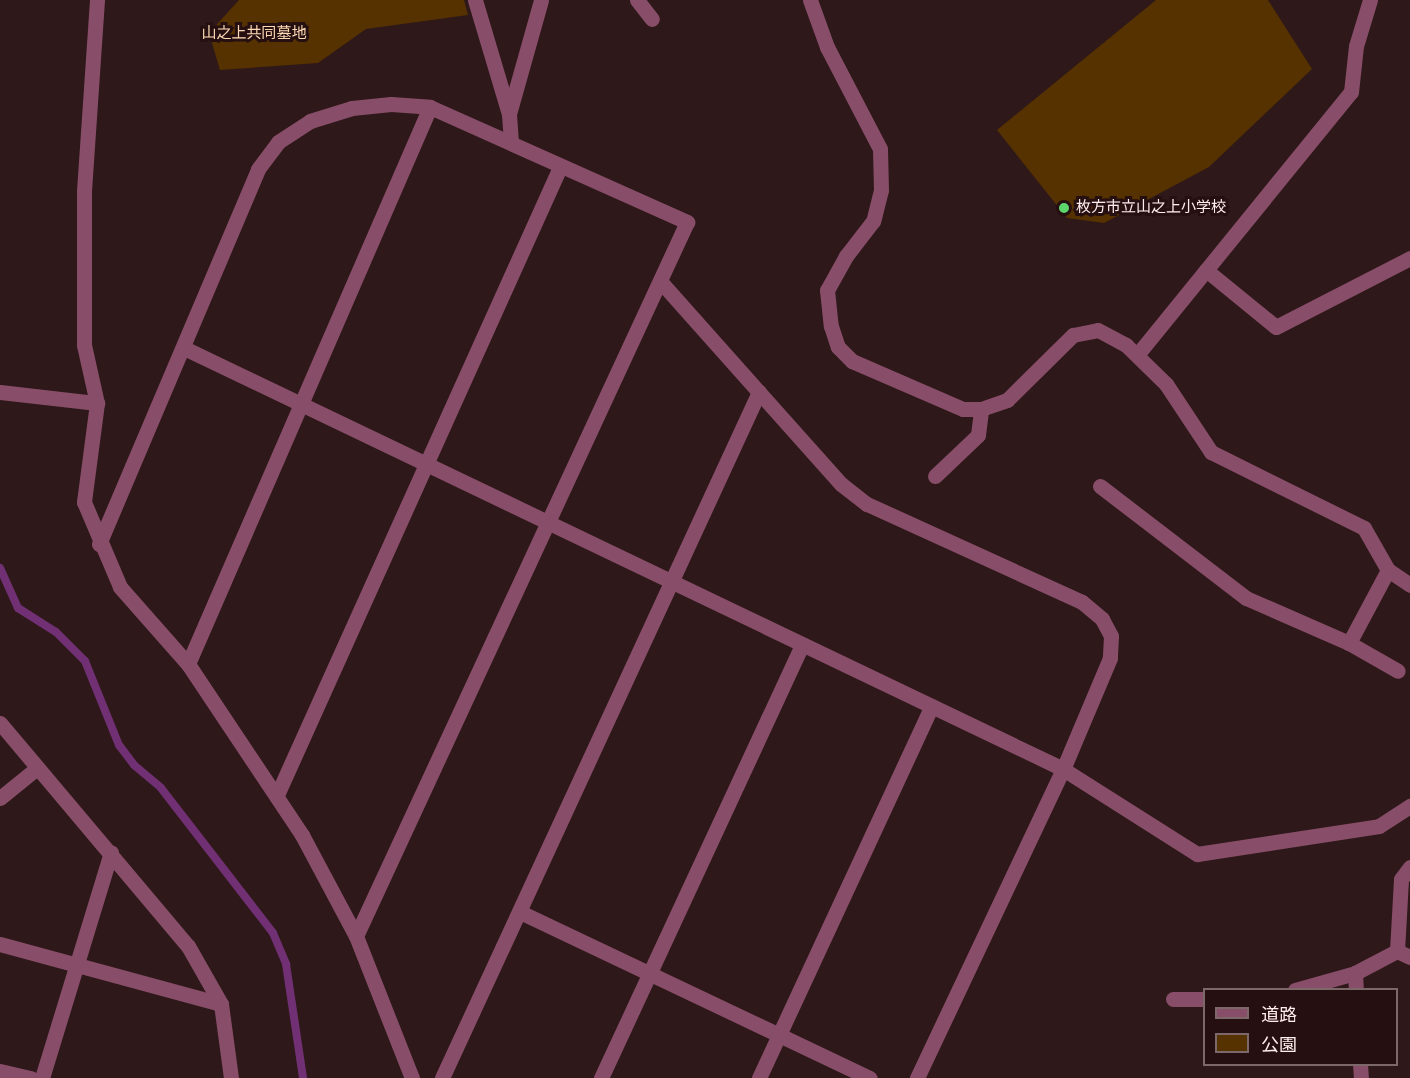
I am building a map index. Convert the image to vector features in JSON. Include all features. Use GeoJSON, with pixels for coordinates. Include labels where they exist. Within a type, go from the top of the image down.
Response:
{"type":"FeatureCollection","features":[{"type":"Feature","properties":{"kind":"street"},"geometry":{"type":"LineString","coordinates":[[97,0],[84,204],[84,345],[97,403],[84,502],[99,544],[120,587],[188,664],[276,795],[356,936],[412,1078]]}},
{"type":"Feature","properties":{"kind":"street"},"geometry":{"type":"LineString","coordinates":[[475,0],[509,114],[511,143]]}},
{"type":"Feature","properties":{"kind":"street"},"geometry":{"type":"LineString","coordinates":[[509,114],[541,0]]}},
{"type":"Feature","properties":{"kind":"street"},"geometry":{"type":"LineString","coordinates":[[637,0],[652,19]]}},
{"type":"Feature","properties":{"kind":"street"},"geometry":{"type":"LineString","coordinates":[[810,0],[827,47],[880,149],[881,190],[873,221],[846,256],[827,290],[831,326],[838,347],[852,361],[963,409],[981,409],[1007,400],[1064,342],[1085,331],[1098,330],[1113,336],[1137,355],[1166,384],[1211,452],[1364,528],[1388,570],[1410,585]]}},
{"type":"Feature","properties":{"kind":"street"},"geometry":{"type":"LineString","coordinates":[[1137,355],[1351,92],[1356,46],[1370,0]]}},
{"type":"Feature","properties":{"kind":"street"},"geometry":{"type":"LineString","coordinates":[[99,544],[258,169],[278,142],[310,121],[352,108],[391,104],[430,107],[687,222],[356,936]]}},
{"type":"Feature","properties":{"kind":"street"},"geometry":{"type":"LineString","coordinates":[[188,664],[430,107]]}},
{"type":"Feature","properties":{"kind":"street"},"geometry":{"type":"LineString","coordinates":[[276,795],[561,167]]}},
{"type":"Feature","properties":{"kind":"street"},"geometry":{"type":"LineString","coordinates":[[1206,270],[1276,327],[1410,258]]}},
{"type":"Feature","properties":{"kind":"street"},"geometry":{"type":"LineString","coordinates":[[660,281],[841,484],[867,504],[1082,602],[1102,619],[1110,636],[1110,658],[1063,769],[917,1078]]}},
{"type":"Feature","properties":{"kind":"street"},"geometry":{"type":"LineString","coordinates":[[184,348],[1063,769],[1197,854],[1379,826],[1410,806]]}},
{"type":"Feature","properties":{"kind":"street"},"geometry":{"type":"LineString","coordinates":[[0,392],[97,403]]}},
{"type":"Feature","properties":{"kind":"street"},"geometry":{"type":"LineString","coordinates":[[442,1078],[759,392]]}},
{"type":"Feature","properties":{"kind":"street"},"geometry":{"type":"LineString","coordinates":[[935,476],[978,435],[981,409]]}},
{"type":"Feature","properties":{"kind":"street"},"geometry":{"type":"LineString","coordinates":[[1100,486],[1246,598],[1349,643],[1398,671]]}},
{"type":"Feature","properties":{"kind":"street"},"geometry":{"type":"LineString","coordinates":[[1349,643],[1388,570]]}},
{"type":"Feature","properties":{"kind":"street"},"geometry":{"type":"LineString","coordinates":[[600,1078],[802,644]]}},
{"type":"Feature","properties":{"kind":"street"},"geometry":{"type":"LineString","coordinates":[[759,1078],[932,706]]}},
{"type":"Feature","properties":{"kind":"street"},"geometry":{"type":"LineString","coordinates":[[0,723],[188,946],[221,1004],[231,1078]]}},
{"type":"Feature","properties":{"kind":"street"},"geometry":{"type":"LineString","coordinates":[[0,798],[37,768]]}},
{"type":"Feature","properties":{"kind":"street"},"geometry":{"type":"LineString","coordinates":[[42,1078],[111,852]]}},
{"type":"Feature","properties":{"kind":"street"},"geometry":{"type":"LineString","coordinates":[[1302,988],[1355,973],[1404,954],[1401,879],[1410,867]]}},
{"type":"Feature","properties":{"kind":"street"},"geometry":{"type":"LineString","coordinates":[[519,912],[870,1078]]}},
{"type":"Feature","properties":{"kind":"street"},"geometry":{"type":"LineString","coordinates":[[0,944],[221,1004]]}},
{"type":"Feature","properties":{"kind":"street"},"geometry":{"type":"LineString","coordinates":[[1355,973],[1356,988]]}},
{"type":"Feature","properties":{"kind":"street"},"geometry":{"type":"LineString","coordinates":[[1173,999],[1203,999]]}},
{"type":"Feature","properties":{"kind":"street"},"geometry":{"type":"LineString","coordinates":[[0,1071],[31,1078]]}},
{"type":"Feature","properties":{"kind":"green space","name":"山之上共同墓地"},"geometry":{"type":"Polygon","coordinates":[[[239,0],[464,0],[468,15],[366,29],[318,63],[220,70],[209,33],[239,0]]]}},
{"type":"Feature","properties":{"kind":"green space"},"geometry":{"type":"Polygon","coordinates":[[[1156,0],[1268,0],[1312,69],[1209,167],[1104,223],[1067,218],[997,130],[1156,0]]]}},
{"type":"Feature","properties":{"kind":"waterway"},"geometry":{"type":"LineString","coordinates":[[0,568],[18,608],[56,632],[85,661],[119,745],[134,765],[161,788],[273,933],[286,964],[303,1078]]}},
{"type":"Feature","properties":{"kind":"place","name":"枚方市立山之上小学校"},"geometry":{"type":"Point","coordinates":[1064,208]}}]}
